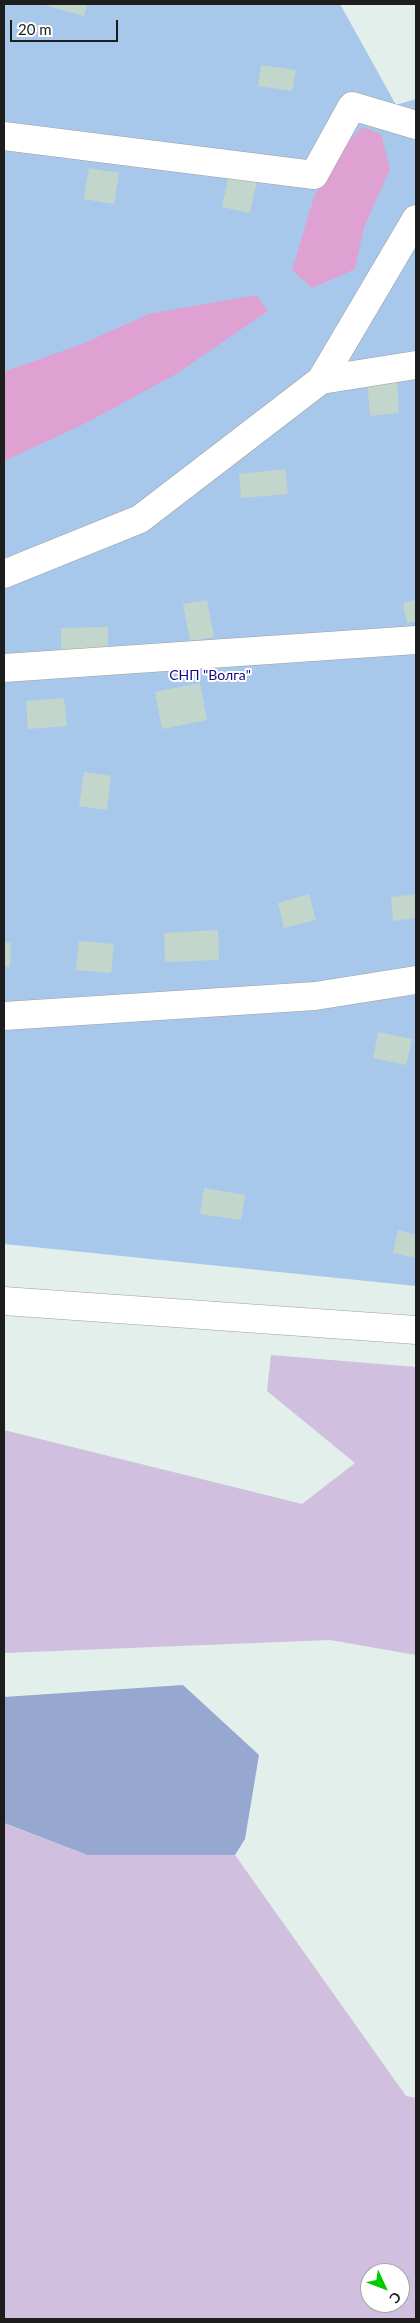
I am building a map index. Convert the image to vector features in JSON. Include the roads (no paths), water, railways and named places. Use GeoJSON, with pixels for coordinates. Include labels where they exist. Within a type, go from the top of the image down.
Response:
{"type":"FeatureCollection","features":[{"type":"Feature","properties":{"kind":"street"},"geometry":{"type":"LineString","coordinates":[[4,136],[314,175],[352,106],[416,125]]}},
{"type":"Feature","properties":{"kind":"street"},"geometry":{"type":"LineString","coordinates":[[4,574],[140,519],[321,380],[416,219]]}},
{"type":"Feature","properties":{"kind":"street"},"geometry":{"type":"LineString","coordinates":[[321,380],[416,365]]}},
{"type":"Feature","properties":{"kind":"street"},"geometry":{"type":"LineString","coordinates":[[4,668],[416,640]]}},
{"type":"Feature","properties":{"kind":"street"},"geometry":{"type":"LineString","coordinates":[[4,1016],[314,996],[416,980]]}},
{"type":"Feature","properties":{"kind":"street"},"geometry":{"type":"LineString","coordinates":[[4,1302],[416,1330]]}},
{"type":"Feature","properties":{"kind":"park label","name":"СНП \"Волга\""},"geometry":{"type":"Point","coordinates":[210,675]}}]}
